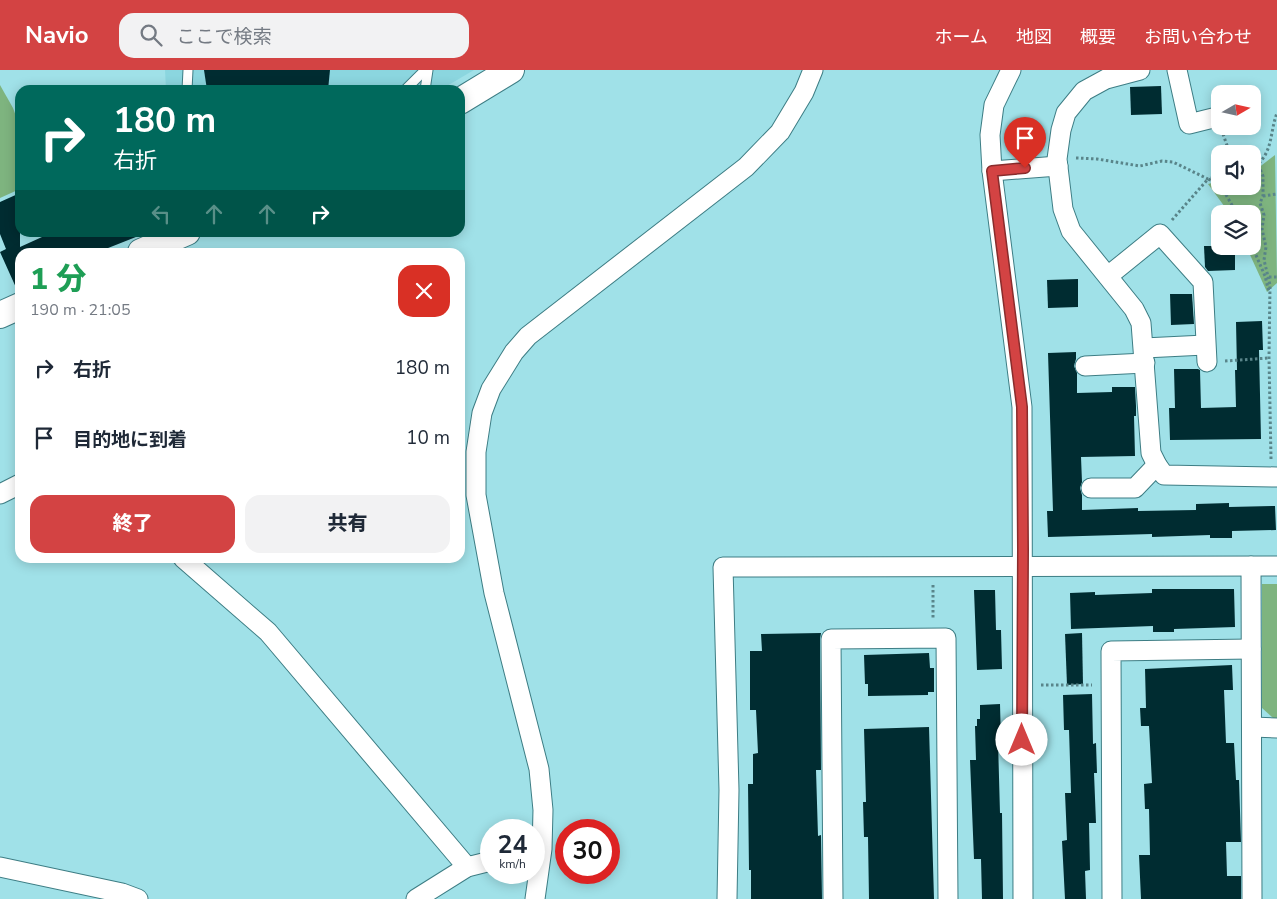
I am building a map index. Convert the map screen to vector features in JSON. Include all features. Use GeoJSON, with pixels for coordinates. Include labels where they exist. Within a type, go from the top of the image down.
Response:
{"type":"FeatureCollection","features":[{"type":"Feature","properties":{"kind":"main road"},"geometry":{"type":"LineString","coordinates":[[465,98],[511,70]]}},
{"type":"Feature","properties":{"kind":"main road"},"geometry":{"type":"LineString","coordinates":[[150,248],[176,237]]}},
{"type":"Feature","properties":{"kind":"main road"},"geometry":{"type":"LineString","coordinates":[[0,315],[15,308]]}},
{"type":"Feature","properties":{"kind":"street"},"geometry":{"type":"LineString","coordinates":[[542,819],[543,810],[539,769],[494,593],[476,495],[476,452],[482,413],[491,390],[514,352],[528,336],[746,167],[780,132],[804,92],[813,70]]}},
{"type":"Feature","properties":{"kind":"street"},"geometry":{"type":"LineString","coordinates":[[1011,70],[994,105],[990,135],[992,171],[1022,407],[1023,899]]}},
{"type":"Feature","properties":{"kind":"street"},"geometry":{"type":"LineString","coordinates":[[1140,70],[1106,79],[1084,91],[1066,113],[1061,130],[1058,162],[1063,208],[1072,231],[1134,309],[1141,323],[1151,453],[1164,475],[1274,477]]}},
{"type":"Feature","properties":{"kind":"street"},"geometry":{"type":"LineString","coordinates":[[1177,70],[1189,124],[1211,123]]}},
{"type":"Feature","properties":{"kind":"street"},"geometry":{"type":"LineString","coordinates":[[992,171],[1058,162]]}},
{"type":"Feature","properties":{"kind":"street"},"geometry":{"type":"LineString","coordinates":[[1085,366],[1145,356],[1206,353],[1203,282],[1160,234],[1108,276]]}},
{"type":"Feature","properties":{"kind":"street"},"geometry":{"type":"LineString","coordinates":[[1091,488],[1135,488],[1157,465]]}},
{"type":"Feature","properties":{"kind":"street"},"geometry":{"type":"LineString","coordinates":[[0,494],[15,486]]}},
{"type":"Feature","properties":{"kind":"street"},"geometry":{"type":"LineString","coordinates":[[189,563],[268,632],[467,867]]}},
{"type":"Feature","properties":{"kind":"street"},"geometry":{"type":"LineString","coordinates":[[1251,566],[1252,899]]}},
{"type":"Feature","properties":{"kind":"street"},"geometry":{"type":"LineString","coordinates":[[727,899],[729,790],[724,567],[1277,566]]}},
{"type":"Feature","properties":{"kind":"street"},"geometry":{"type":"LineString","coordinates":[[833,899],[831,639],[934,638],[946,638],[948,899]]}},
{"type":"Feature","properties":{"kind":"street"},"geometry":{"type":"LineString","coordinates":[[1112,899],[1111,651],[1251,649]]}},
{"type":"Feature","properties":{"kind":"street"},"geometry":{"type":"LineString","coordinates":[[1252,728],[1277,728]]}},
{"type":"Feature","properties":{"kind":"street"},"geometry":{"type":"LineString","coordinates":[[416,899],[467,867],[480,864]]}},
{"type":"Feature","properties":{"kind":"street"},"geometry":{"type":"LineString","coordinates":[[0,867],[122,893],[138,899]]}},
{"type":"Feature","properties":{"kind":"street"},"geometry":{"type":"LineString","coordinates":[[535,899],[536,884]]}},
{"type":"Feature","properties":{"kind":"lane"},"geometry":{"type":"LineString","coordinates":[[187,85],[188,70]]}},
{"type":"Feature","properties":{"kind":"lane"},"geometry":{"type":"LineString","coordinates":[[410,85],[426,70]]}},
{"type":"Feature","properties":{"kind":"lane"},"geometry":{"type":"LineString","coordinates":[[425,85],[426,70]]}},
{"type":"Feature","properties":{"kind":"path"},"geometry":{"type":"LineString","coordinates":[[1261,161],[1265,158],[1269,147],[1277,113]]}},
{"type":"Feature","properties":{"kind":"path"},"geometry":{"type":"LineString","coordinates":[[1058,162],[1096,159],[1140,166],[1162,161],[1173,162],[1211,180]]}},
{"type":"Feature","properties":{"kind":"path"},"geometry":{"type":"LineString","coordinates":[[1261,171],[1263,176],[1263,196],[1260,203],[1264,215],[1262,236],[1266,247],[1264,260],[1269,277],[1270,298],[1269,358],[1274,477]]}},
{"type":"Feature","properties":{"kind":"path"},"geometry":{"type":"LineString","coordinates":[[1160,234],[1208,179],[1211,178]]}},
{"type":"Feature","properties":{"kind":"path"},"geometry":{"type":"LineString","coordinates":[[1263,196],[1277,194]]}},
{"type":"Feature","properties":{"kind":"path"},"geometry":{"type":"LineString","coordinates":[[1256,255],[1265,276],[1270,298]]}},
{"type":"Feature","properties":{"kind":"path"},"geometry":{"type":"LineString","coordinates":[[1269,277],[1277,277]]}},
{"type":"Feature","properties":{"kind":"path"},"geometry":{"type":"LineString","coordinates":[[1206,353],[1269,358]]}},
{"type":"Feature","properties":{"kind":"path"},"geometry":{"type":"LineString","coordinates":[[932,582],[934,638]]}},
{"type":"Feature","properties":{"kind":"path"},"geometry":{"type":"LineString","coordinates":[[1039,685],[1110,685]]}},
{"type":"Feature","properties":{"kind":"shaded area"},"geometry":{"type":"Polygon","coordinates":[[[165,70],[474,70],[448,85],[166,85],[165,70]]]}},
{"type":"Feature","properties":{"kind":"green space"},"geometry":{"type":"Polygon","coordinates":[[[0,85],[15,113],[15,191],[0,198],[0,85]]]}},
{"type":"Feature","properties":{"kind":"green space"},"geometry":{"type":"Polygon","coordinates":[[[1275,155],[1277,283],[1267,292],[1250,255],[1261,255],[1261,205],[1223,205],[1216,195],[1261,195],[1261,166],[1275,155]]]}},
{"type":"Feature","properties":{"kind":"green space"},"geometry":{"type":"Polygon","coordinates":[[[1262,584],[1277,584],[1277,718],[1273,718],[1262,708],[1262,584]]]}},
{"type":"Feature","properties":{"kind":"building"},"geometry":{"type":"Polygon","coordinates":[[[204,70],[330,70],[328,85],[206,85],[204,70]]]}},
{"type":"Feature","properties":{"kind":"building"},"geometry":{"type":"Polygon","coordinates":[[[1161,86],[1162,114],[1131,115],[1130,87],[1161,86]]]}},
{"type":"Feature","properties":{"kind":"building"},"geometry":{"type":"Polygon","coordinates":[[[15,195],[15,237],[20,237],[20,247],[42,237],[136,237],[108,248],[15,248],[15,285],[0,252],[6,249],[0,234],[0,202],[15,195]]]}},
{"type":"Feature","properties":{"kind":"building"},"geometry":{"type":"Polygon","coordinates":[[[1204,246],[1211,246],[1211,255],[1235,255],[1235,270],[1208,271],[1205,267],[1204,246]]]}},
{"type":"Feature","properties":{"kind":"building"},"geometry":{"type":"Polygon","coordinates":[[[1078,279],[1078,307],[1048,308],[1047,280],[1078,279]]]}},
{"type":"Feature","properties":{"kind":"building"},"geometry":{"type":"Polygon","coordinates":[[[1170,294],[1192,294],[1194,324],[1171,325],[1170,294]]]}},
{"type":"Feature","properties":{"kind":"building"},"geometry":{"type":"Polygon","coordinates":[[[1262,321],[1263,350],[1259,350],[1261,439],[1170,440],[1169,408],[1175,408],[1174,369],[1200,370],[1201,408],[1236,407],[1236,322],[1262,321]]]}},
{"type":"Feature","properties":{"kind":"building"},"geometry":{"type":"Polygon","coordinates":[[[1076,352],[1074,366],[1077,373],[1077,393],[1112,392],[1112,387],[1135,387],[1136,406],[1136,416],[1134,416],[1135,456],[1081,457],[1082,482],[1080,488],[1082,510],[1138,508],[1138,511],[1196,510],[1196,504],[1229,503],[1229,507],[1275,506],[1276,530],[1232,531],[1232,538],[1210,538],[1210,535],[1152,537],[1152,534],[1048,537],[1047,511],[1053,511],[1048,353],[1076,352]]]}},
{"type":"Feature","properties":{"kind":"building"},"geometry":{"type":"Polygon","coordinates":[[[1152,589],[1234,589],[1235,627],[1174,629],[1174,632],[1153,632],[1153,626],[1071,629],[1070,593],[1095,592],[1095,595],[1152,593],[1152,589]]]}},
{"type":"Feature","properties":{"kind":"building"},"geometry":{"type":"Polygon","coordinates":[[[974,590],[995,590],[996,630],[1001,630],[1002,669],[977,670],[974,590]]]}},
{"type":"Feature","properties":{"kind":"building"},"geometry":{"type":"Polygon","coordinates":[[[821,633],[821,770],[816,770],[818,836],[821,835],[822,899],[751,899],[748,784],[753,784],[753,754],[758,753],[756,710],[750,710],[750,651],[762,651],[761,634],[821,633]]]}},
{"type":"Feature","properties":{"kind":"building"},"geometry":{"type":"Polygon","coordinates":[[[1082,633],[1083,684],[1067,685],[1065,634],[1082,633]]]}},
{"type":"Feature","properties":{"kind":"building"},"geometry":{"type":"Polygon","coordinates":[[[929,653],[930,668],[934,668],[934,692],[928,692],[928,695],[868,696],[868,684],[865,684],[864,655],[929,653]]]}},
{"type":"Feature","properties":{"kind":"building"},"geometry":{"type":"Polygon","coordinates":[[[1232,665],[1233,690],[1224,690],[1226,743],[1234,743],[1236,780],[1239,780],[1241,842],[1226,842],[1227,876],[1241,876],[1241,899],[1141,899],[1139,855],[1150,855],[1149,809],[1145,809],[1144,784],[1152,783],[1149,726],[1141,726],[1140,708],[1146,708],[1145,669],[1232,665]]]}},
{"type":"Feature","properties":{"kind":"building"},"geometry":{"type":"Polygon","coordinates":[[[1092,694],[1093,744],[1096,743],[1097,773],[1094,773],[1096,823],[1089,823],[1090,870],[1085,871],[1086,899],[1065,899],[1062,841],[1067,840],[1065,793],[1071,793],[1069,730],[1064,730],[1063,695],[1092,694]]]}},
{"type":"Feature","properties":{"kind":"building"},"geometry":{"type":"Polygon","coordinates":[[[1000,704],[1001,741],[998,741],[1000,813],[1002,813],[1003,899],[982,899],[981,859],[974,859],[970,760],[976,760],[975,726],[977,726],[977,719],[980,719],[980,705],[1000,704]]]}},
{"type":"Feature","properties":{"kind":"building"},"geometry":{"type":"Polygon","coordinates":[[[929,727],[934,899],[869,899],[868,837],[864,837],[863,802],[866,802],[864,729],[929,727]]]}},
{"type":"Feature","properties":{"kind":"route"},"geometry":{"type":"LineString","coordinates":[[1022,740],[1022,407],[992,171],[1025,168]]}}]}
